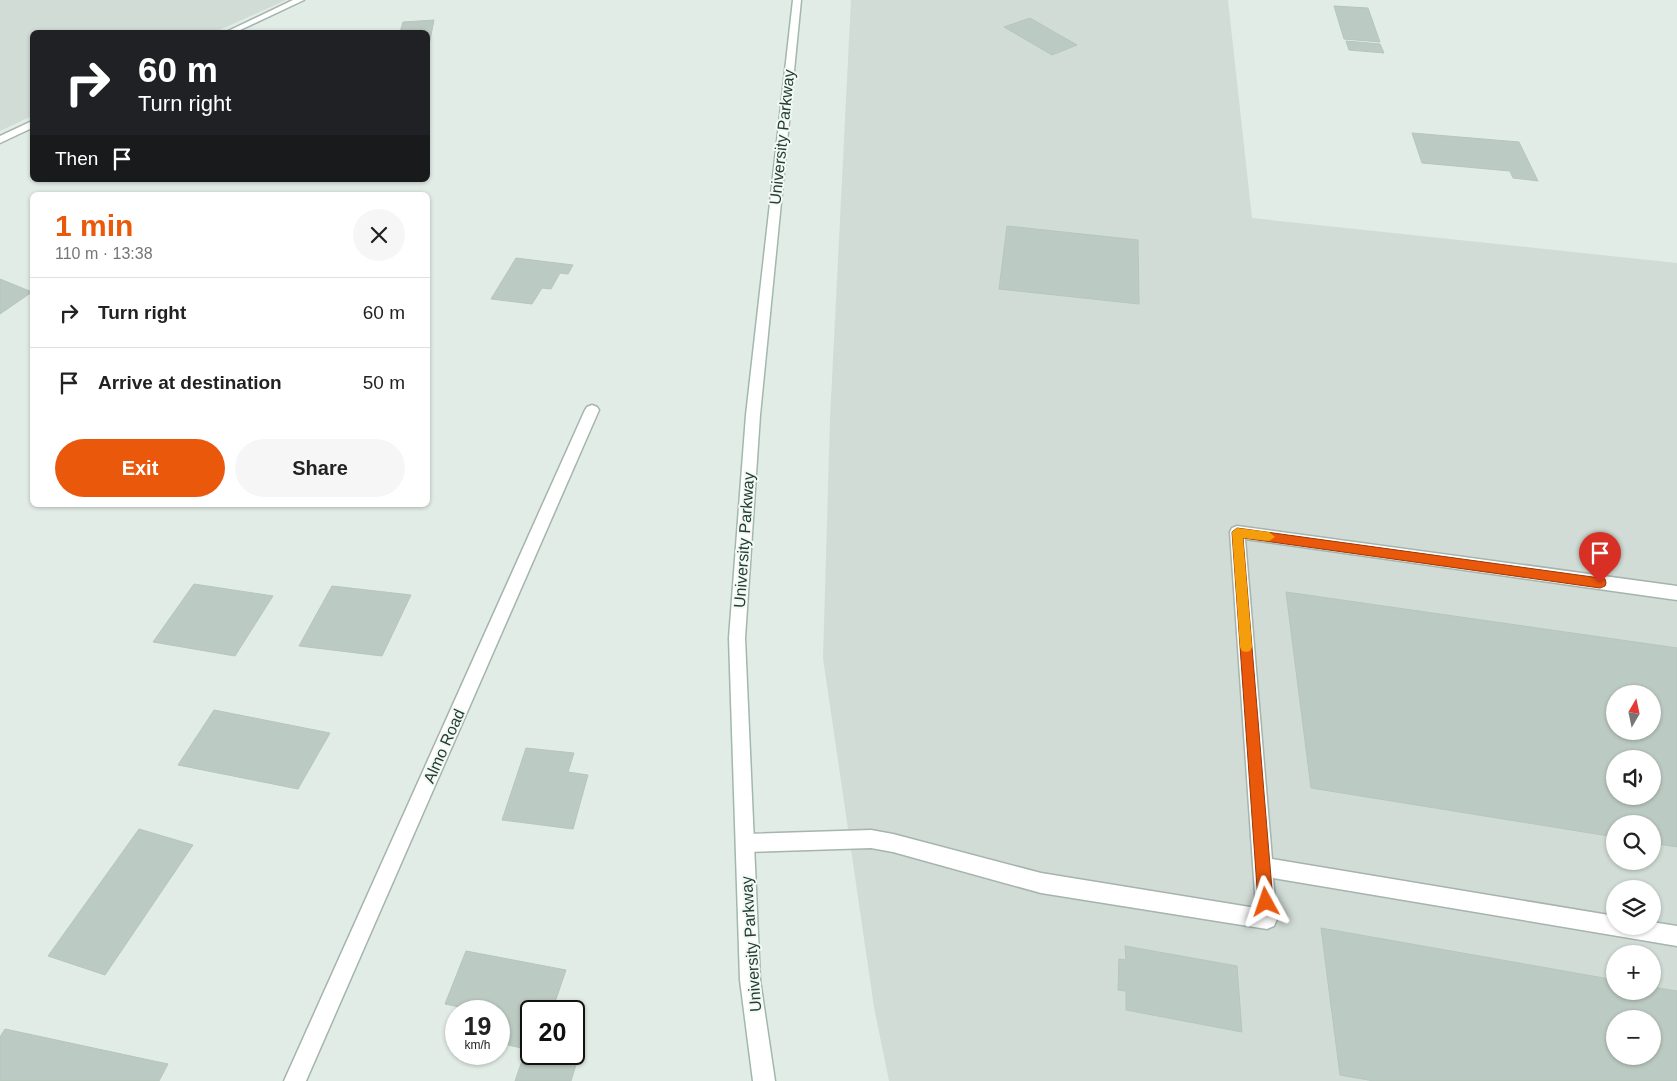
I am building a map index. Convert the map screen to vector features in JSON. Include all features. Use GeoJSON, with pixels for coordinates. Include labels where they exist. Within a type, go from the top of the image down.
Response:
{"type":"FeatureCollection","features":[{"type":"Feature","properties":{"kind":"main road"},"geometry":{"type":"LineString","coordinates":[[234,30],[300,0]]}},
{"type":"Feature","properties":{"kind":"main road","name":"University Parkway"},"geometry":{"type":"LineString","coordinates":[[764,1081],[750,980],[737,638],[752,415],[797,0]]}},
{"type":"Feature","properties":{"kind":"main road"},"geometry":{"type":"LineString","coordinates":[[0,140],[30,125]]}},
{"type":"Feature","properties":{"kind":"main road","name":"Almo Road"},"geometry":{"type":"LineString","coordinates":[[295,1081],[592,410]]}},
{"type":"Feature","properties":{"kind":"main road"},"geometry":{"type":"LineString","coordinates":[[745,843],[871,840],[893,843],[1040,883],[1267,920],[1237,532],[1677,594]]}},
{"type":"Feature","properties":{"kind":"main road"},"geometry":{"type":"LineString","coordinates":[[1263,868],[1606,925]]}},
{"type":"Feature","properties":{"kind":"main road"},"geometry":{"type":"LineString","coordinates":[[1661,933],[1677,936]]}},
{"type":"Feature","properties":{"kind":"shaded area"},"geometry":{"type":"Polygon","coordinates":[[[0,0],[286,0],[219,30],[30,30],[30,117],[0,131],[0,0]]]}},
{"type":"Feature","properties":{"kind":"shaded area"},"geometry":{"type":"Polygon","coordinates":[[[851,0],[1228,0],[1252,218],[1677,263],[1677,1081],[889,1081],[874,1007],[823,658],[830,419],[851,0]]]}},
{"type":"Feature","properties":{"kind":"building"},"geometry":{"type":"Polygon","coordinates":[[[1334,6],[1368,8],[1380,42],[1344,39],[1334,6]]]}},
{"type":"Feature","properties":{"kind":"building"},"geometry":{"type":"Polygon","coordinates":[[[1030,18],[1077,45],[1052,55],[1004,27],[1030,18]]]}},
{"type":"Feature","properties":{"kind":"building"},"geometry":{"type":"Polygon","coordinates":[[[434,20],[430,40],[430,30],[401,30],[403,22],[434,20]]]}},
{"type":"Feature","properties":{"kind":"building"},"geometry":{"type":"Polygon","coordinates":[[[1346,41],[1380,44],[1384,53],[1349,50],[1346,41]]]}},
{"type":"Feature","properties":{"kind":"building"},"geometry":{"type":"Polygon","coordinates":[[[1412,133],[1519,142],[1538,181],[1513,178],[1510,171],[1422,163],[1412,133]]]}},
{"type":"Feature","properties":{"kind":"building"},"geometry":{"type":"Polygon","coordinates":[[[1007,226],[1138,240],[1139,304],[999,289],[1007,226]]]}},
{"type":"Feature","properties":{"kind":"building"},"geometry":{"type":"Polygon","coordinates":[[[516,258],[573,265],[568,274],[560,273],[551,289],[542,288],[532,304],[491,299],[516,258]]]}},
{"type":"Feature","properties":{"kind":"building"},"geometry":{"type":"Polygon","coordinates":[[[0,279],[30,291],[30,293],[0,314],[0,279]]]}},
{"type":"Feature","properties":{"kind":"building"},"geometry":{"type":"Polygon","coordinates":[[[194,584],[273,596],[235,656],[153,642],[194,584]]]}},
{"type":"Feature","properties":{"kind":"building"},"geometry":{"type":"Polygon","coordinates":[[[332,586],[411,595],[382,656],[299,646],[332,586]]]}},
{"type":"Feature","properties":{"kind":"building"},"geometry":{"type":"Polygon","coordinates":[[[1286,592],[1677,648],[1677,847],[1661,844],[1661,815],[1606,815],[1606,836],[1311,788],[1286,592]]]}},
{"type":"Feature","properties":{"kind":"building"},"geometry":{"type":"Polygon","coordinates":[[[214,710],[330,733],[298,789],[178,765],[214,710]]]}},
{"type":"Feature","properties":{"kind":"building"},"geometry":{"type":"Polygon","coordinates":[[[526,748],[574,753],[568,772],[588,775],[573,829],[502,820],[526,748]]]}},
{"type":"Feature","properties":{"kind":"building"},"geometry":{"type":"Polygon","coordinates":[[[139,829],[193,845],[105,975],[48,956],[139,829]]]}},
{"type":"Feature","properties":{"kind":"building"},"geometry":{"type":"Polygon","coordinates":[[[1321,928],[1606,978],[1606,1000],[1661,1000],[1661,988],[1677,991],[1677,1081],[1374,1081],[1340,1075],[1321,928]]]}},
{"type":"Feature","properties":{"kind":"building"},"geometry":{"type":"Polygon","coordinates":[[[1125,946],[1237,966],[1242,1032],[1126,1010],[1126,991],[1118,990],[1119,959],[1126,960],[1125,946]]]}},
{"type":"Feature","properties":{"kind":"building"},"geometry":{"type":"Polygon","coordinates":[[[466,951],[566,970],[556,1000],[520,1000],[520,1048],[510,1045],[510,1000],[447,1000],[466,951]]]}},
{"type":"Feature","properties":{"kind":"building"},"geometry":{"type":"Polygon","coordinates":[[[5,1029],[168,1064],[159,1081],[0,1081],[0,1037],[5,1029]]]}},
{"type":"Feature","properties":{"kind":"building"},"geometry":{"type":"Polygon","coordinates":[[[520,1065],[576,1065],[571,1081],[515,1081],[520,1065]]]}},
{"type":"Feature","properties":{"kind":"slow traffic"},"geometry":{"type":"LineString","coordinates":[[1246,647],[1237,532],[1269,537]]}},
{"type":"Feature","properties":{"kind":"route"},"geometry":{"type":"LineString","coordinates":[[1266,902],[1237,532],[1600,583]]}}]}
